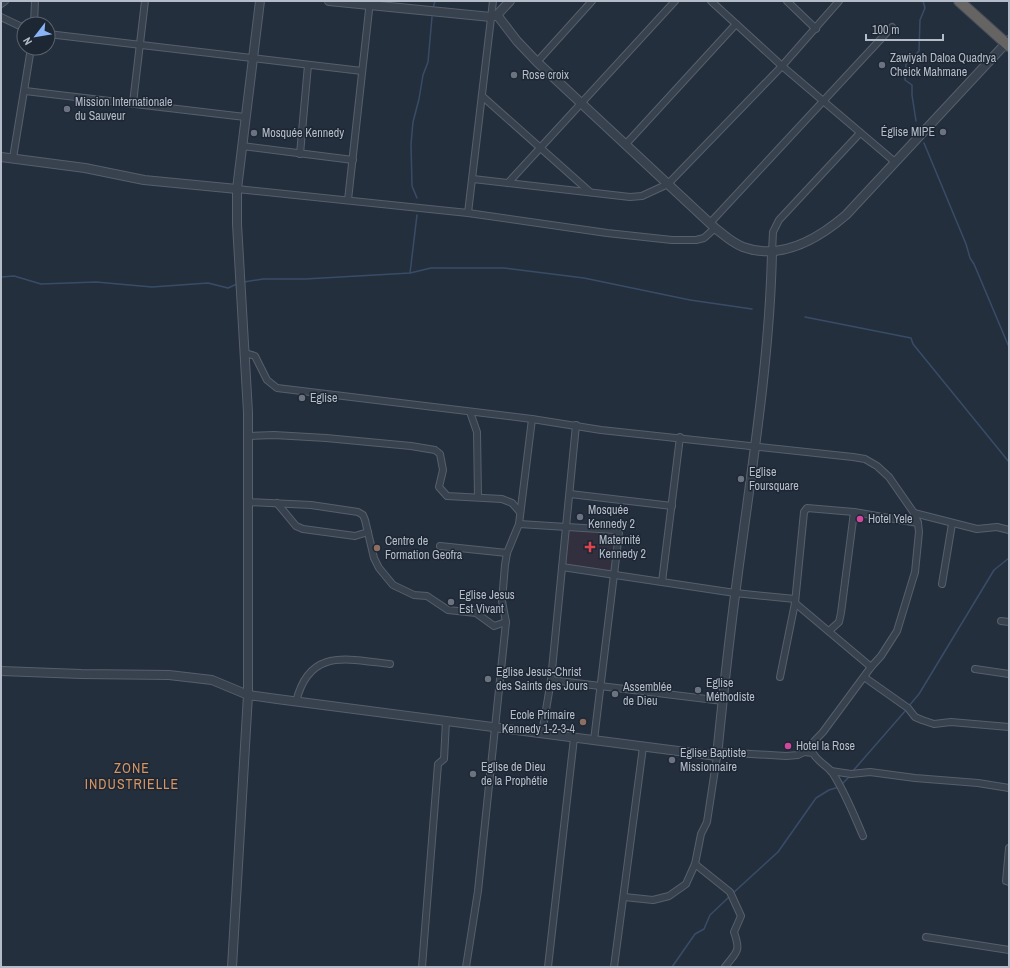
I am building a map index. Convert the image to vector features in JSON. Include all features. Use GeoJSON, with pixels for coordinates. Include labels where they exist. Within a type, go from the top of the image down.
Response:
{"type":"FeatureCollection","features":[{"type":"Feature","properties":{"kind":"highway"},"geometry":{"type":"LineString","coordinates":[[959,1],[1008,44]]}},
{"type":"Feature","properties":{"kind":"street"},"geometry":{"type":"LineString","coordinates":[[1,4],[5,1]]}},
{"type":"Feature","properties":{"kind":"street"},"geometry":{"type":"LineString","coordinates":[[35,16],[36,1]]}},
{"type":"Feature","properties":{"kind":"street"},"geometry":{"type":"LineString","coordinates":[[133,103],[145,1]]}},
{"type":"Feature","properties":{"kind":"street"},"geometry":{"type":"LineString","coordinates":[[232,967],[248,695],[248,436],[245,353],[237,224],[237,189],[260,1]]}},
{"type":"Feature","properties":{"kind":"street"},"geometry":{"type":"LineString","coordinates":[[328,1],[370,3],[494,16],[537,62],[712,226],[741,246],[772,252],[793,247],[829,230],[846,215],[1008,44]]}},
{"type":"Feature","properties":{"kind":"street"},"geometry":{"type":"LineString","coordinates":[[468,213],[482,96],[494,16],[493,1]]}},
{"type":"Feature","properties":{"kind":"street"},"geometry":{"type":"LineString","coordinates":[[494,16],[510,1]]}},
{"type":"Feature","properties":{"kind":"street"},"geometry":{"type":"LineString","coordinates":[[537,62],[592,1]]}},
{"type":"Feature","properties":{"kind":"street"},"geometry":{"type":"LineString","coordinates":[[508,183],[675,1]]}},
{"type":"Feature","properties":{"kind":"street"},"geometry":{"type":"LineString","coordinates":[[711,1],[782,66],[895,162]]}},
{"type":"Feature","properties":{"kind":"street"},"geometry":{"type":"LineString","coordinates":[[787,1],[816,29]]}},
{"type":"Feature","properties":{"kind":"street"},"geometry":{"type":"LineString","coordinates":[[473,179],[630,198],[642,196],[668,184],[782,66],[839,1]]}},
{"type":"Feature","properties":{"kind":"street"},"geometry":{"type":"LineString","coordinates":[[348,200],[370,3]]}},
{"type":"Feature","properties":{"kind":"street"},"geometry":{"type":"LineString","coordinates":[[1,17],[16,24]]}},
{"type":"Feature","properties":{"kind":"street"},"geometry":{"type":"LineString","coordinates":[[626,144],[736,24]]}},
{"type":"Feature","properties":{"kind":"street"},"geometry":{"type":"LineString","coordinates":[[1,157],[85,168],[144,180],[468,213],[607,233],[672,240],[696,240],[704,238],[712,226],[892,27]]}},
{"type":"Feature","properties":{"kind":"street"},"geometry":{"type":"LineString","coordinates":[[56,35],[362,71]]}},
{"type":"Feature","properties":{"kind":"street"},"geometry":{"type":"LineString","coordinates":[[13,158],[30,56]]}},
{"type":"Feature","properties":{"kind":"street"},"geometry":{"type":"LineString","coordinates":[[300,154],[308,65]]}},
{"type":"Feature","properties":{"kind":"street"},"geometry":{"type":"LineString","coordinates":[[25,91],[246,117]]}},
{"type":"Feature","properties":{"kind":"street"},"geometry":{"type":"LineString","coordinates":[[482,96],[590,192]]}},
{"type":"Feature","properties":{"kind":"street"},"geometry":{"type":"LineString","coordinates":[[624,897],[653,900],[668,896],[684,887],[695,864],[701,834],[708,816],[717,754],[735,592],[755,445],[771,283],[773,232],[780,220],[860,133]]}},
{"type":"Feature","properties":{"kind":"street"},"geometry":{"type":"LineString","coordinates":[[242,146],[352,160]]}},
{"type":"Feature","properties":{"kind":"street"},"geometry":{"type":"LineString","coordinates":[[1,671],[74,674],[169,675],[212,680],[248,695],[494,728],[643,747],[717,754],[786,756],[798,755],[804,752],[823,732],[871,667],[892,642],[903,617],[916,572],[919,532],[918,523],[914,513],[889,477],[865,459],[755,445],[601,430],[532,419],[277,388],[267,380],[255,356],[245,353]]}},
{"type":"Feature","properties":{"kind":"street"},"geometry":{"type":"LineString","coordinates":[[470,412],[477,432],[478,497]]}},
{"type":"Feature","properties":{"kind":"street"},"geometry":{"type":"LineString","coordinates":[[466,967],[478,891],[506,622],[502,600],[507,553],[519,524],[532,419]]}},
{"type":"Feature","properties":{"kind":"street"},"geometry":{"type":"LineString","coordinates":[[542,734],[551,680],[576,425]]}},
{"type":"Feature","properties":{"kind":"street"},"geometry":{"type":"LineString","coordinates":[[248,436],[274,435],[326,438],[404,445],[435,450],[440,454],[443,470],[439,483],[441,491],[447,496],[508,500],[520,512]]}},
{"type":"Feature","properties":{"kind":"street"},"geometry":{"type":"LineString","coordinates":[[662,582],[680,438]]}},
{"type":"Feature","properties":{"kind":"street"},"geometry":{"type":"LineString","coordinates":[[570,494],[672,506]]}},
{"type":"Feature","properties":{"kind":"street"},"geometry":{"type":"LineString","coordinates":[[247,502],[277,503],[351,510],[363,515],[374,558],[386,578],[393,585],[414,595],[428,596],[448,610],[476,613],[494,626],[506,622]]}},
{"type":"Feature","properties":{"kind":"street"},"geometry":{"type":"LineString","coordinates":[[277,503],[296,526],[303,529],[354,536],[368,532]]}},
{"type":"Feature","properties":{"kind":"street"},"geometry":{"type":"LineString","coordinates":[[780,677],[795,601],[804,512],[806,508],[854,512],[918,523]]}},
{"type":"Feature","properties":{"kind":"street"},"geometry":{"type":"LineString","coordinates":[[828,630],[839,622],[841,613],[854,512]]}},
{"type":"Feature","properties":{"kind":"street"},"geometry":{"type":"LineString","coordinates":[[914,513],[952,524],[977,528],[997,527],[1009,530]]}},
{"type":"Feature","properties":{"kind":"street"},"geometry":{"type":"LineString","coordinates":[[519,524],[567,526],[618,531],[619,533],[594,740]]}},
{"type":"Feature","properties":{"kind":"street"},"geometry":{"type":"LineString","coordinates":[[942,584],[952,524]]}},
{"type":"Feature","properties":{"kind":"street"},"geometry":{"type":"LineString","coordinates":[[440,546],[507,553]]}},
{"type":"Feature","properties":{"kind":"street"},"geometry":{"type":"LineString","coordinates":[[562,568],[795,601],[871,667]]}},
{"type":"Feature","properties":{"kind":"street"},"geometry":{"type":"LineString","coordinates":[[1001,621],[1009,622]]}},
{"type":"Feature","properties":{"kind":"street"},"geometry":{"type":"LineString","coordinates":[[296,702],[302,682],[311,669],[318,665],[339,660],[390,664]]}},
{"type":"Feature","properties":{"kind":"street"},"geometry":{"type":"LineString","coordinates":[[975,670],[1009,674]]}},
{"type":"Feature","properties":{"kind":"street"},"geometry":{"type":"LineString","coordinates":[[864,677],[922,720],[934,724],[951,722],[1009,727]]}},
{"type":"Feature","properties":{"kind":"street"},"geometry":{"type":"LineString","coordinates":[[551,680],[723,701]]}},
{"type":"Feature","properties":{"kind":"street"},"geometry":{"type":"LineString","coordinates":[[422,967],[438,764],[444,759],[446,721]]}},
{"type":"Feature","properties":{"kind":"street"},"geometry":{"type":"LineString","coordinates":[[548,967],[574,738]]}},
{"type":"Feature","properties":{"kind":"street"},"geometry":{"type":"LineString","coordinates":[[614,967],[643,747]]}},
{"type":"Feature","properties":{"kind":"street"},"geometry":{"type":"LineString","coordinates":[[804,752],[812,753],[815,758],[831,771],[840,786],[863,836]]}},
{"type":"Feature","properties":{"kind":"street"},"geometry":{"type":"LineString","coordinates":[[831,771],[851,774],[870,772],[915,778],[978,783],[1009,788]]}},
{"type":"Feature","properties":{"kind":"street"},"geometry":{"type":"LineString","coordinates":[[1009,848],[1006,881],[1009,882]]}},
{"type":"Feature","properties":{"kind":"street"},"geometry":{"type":"LineString","coordinates":[[695,864],[730,892],[741,916],[734,932],[739,947],[725,967]]}},
{"type":"Feature","properties":{"kind":"street"},"geometry":{"type":"LineString","coordinates":[[926,937],[1009,950]]}},
{"type":"Feature","properties":{"kind":"shaded area","name":"Maternité Kennedy 2"},"geometry":{"type":"Polygon","coordinates":[[[568,527],[618,531],[611,573],[564,564],[568,527]]]}},
{"type":"Feature","properties":{"kind":"waterway"},"geometry":{"type":"LineString","coordinates":[[433,8],[435,1]]}},
{"type":"Feature","properties":{"kind":"waterway"},"geometry":{"type":"LineString","coordinates":[[916,121],[912,85],[905,80],[906,64],[919,51],[920,20],[925,8],[923,1]]}},
{"type":"Feature","properties":{"kind":"waterway"},"geometry":{"type":"LineString","coordinates":[[417,198],[412,186],[411,144],[413,122],[423,75],[428,62],[432,17]]}},
{"type":"Feature","properties":{"kind":"waterway"},"geometry":{"type":"LineString","coordinates":[[924,143],[966,244],[970,258],[974,264],[1009,347]]}},
{"type":"Feature","properties":{"kind":"waterway"},"geometry":{"type":"LineString","coordinates":[[410,273],[417,215]]}},
{"type":"Feature","properties":{"kind":"waterway"},"geometry":{"type":"LineString","coordinates":[[244,282],[263,279],[305,279],[410,273],[431,268],[504,268],[584,278],[690,300],[752,309]]}},
{"type":"Feature","properties":{"kind":"waterway"},"geometry":{"type":"LineString","coordinates":[[1,277],[14,276],[41,284],[96,282],[152,287],[208,283],[228,288],[237,284]]}},
{"type":"Feature","properties":{"kind":"waterway"},"geometry":{"type":"LineString","coordinates":[[805,317],[911,338],[913,344],[1009,462]]}},
{"type":"Feature","properties":{"kind":"waterway"},"geometry":{"type":"LineString","coordinates":[[908,707],[919,694],[994,570],[1009,558]]}},
{"type":"Feature","properties":{"kind":"waterway"},"geometry":{"type":"LineString","coordinates":[[852,772],[906,710]]}},
{"type":"Feature","properties":{"kind":"waterway"},"geometry":{"type":"LineString","coordinates":[[842,784],[849,777]]}},
{"type":"Feature","properties":{"kind":"waterway"},"geometry":{"type":"LineString","coordinates":[[732,894],[778,852],[816,798],[829,790],[839,787]]}},
{"type":"Feature","properties":{"kind":"waterway"},"geometry":{"type":"LineString","coordinates":[[672,967],[695,934],[704,929],[710,915],[729,897]]}},
{"type":"Feature","properties":{"kind":"place","name":"Zawiyah Daloa Quadrya Cheick Mahmane"},"geometry":{"type":"Point","coordinates":[882,65]}},
{"type":"Feature","properties":{"kind":"place","name":"Rose croix"},"geometry":{"type":"Point","coordinates":[514,75]}},
{"type":"Feature","properties":{"kind":"place","name":"Mission Internationale du Sauveur"},"geometry":{"type":"Point","coordinates":[67,109]}},
{"type":"Feature","properties":{"kind":"place","name":"Église MIPE"},"geometry":{"type":"Point","coordinates":[943,132]}},
{"type":"Feature","properties":{"kind":"place","name":"Mosquée Kennedy"},"geometry":{"type":"Point","coordinates":[254,133]}},
{"type":"Feature","properties":{"kind":"place","name":"Eglise"},"geometry":{"type":"Point","coordinates":[302,398]}},
{"type":"Feature","properties":{"kind":"place","name":"Eglise Foursquare"},"geometry":{"type":"Point","coordinates":[741,479]}},
{"type":"Feature","properties":{"kind":"place","name":"Mosquée Kennedy 2"},"geometry":{"type":"Point","coordinates":[580,517]}},
{"type":"Feature","properties":{"kind":"place","name":"Hotel Yele"},"geometry":{"type":"Point","coordinates":[860,519]}},
{"type":"Feature","properties":{"kind":"place","name":"Maternité Kennedy 2"},"geometry":{"type":"Point","coordinates":[590,547]}},
{"type":"Feature","properties":{"kind":"place","name":"Centre de Formation Geofra"},"geometry":{"type":"Point","coordinates":[377,548]}},
{"type":"Feature","properties":{"kind":"place","name":"Eglise Jesus Est Vivant"},"geometry":{"type":"Point","coordinates":[451,602]}},
{"type":"Feature","properties":{"kind":"place","name":"Eglise Jesus-Christ des Saints des Jours"},"geometry":{"type":"Point","coordinates":[488,679]}},
{"type":"Feature","properties":{"kind":"place","name":"Eglise Méthodiste"},"geometry":{"type":"Point","coordinates":[698,690]}},
{"type":"Feature","properties":{"kind":"place","name":"Assemblée de Dieu"},"geometry":{"type":"Point","coordinates":[615,694]}},
{"type":"Feature","properties":{"kind":"place","name":"Ecole Primaire Kennedy 1-2-3-4"},"geometry":{"type":"Point","coordinates":[583,722]}},
{"type":"Feature","properties":{"kind":"place","name":"Hotel la Rose"},"geometry":{"type":"Point","coordinates":[788,746]}},
{"type":"Feature","properties":{"kind":"place","name":"Eglise Baptiste Missionnaire"},"geometry":{"type":"Point","coordinates":[672,760]}},
{"type":"Feature","properties":{"kind":"place","name":"Eglise de Dieu de la Prophétie"},"geometry":{"type":"Point","coordinates":[473,774]}},
{"type":"Feature","properties":{"kind":"district","name":"ZONE INDUSTRIELLE"},"geometry":{"type":"Point","coordinates":[132,776]}}]}
